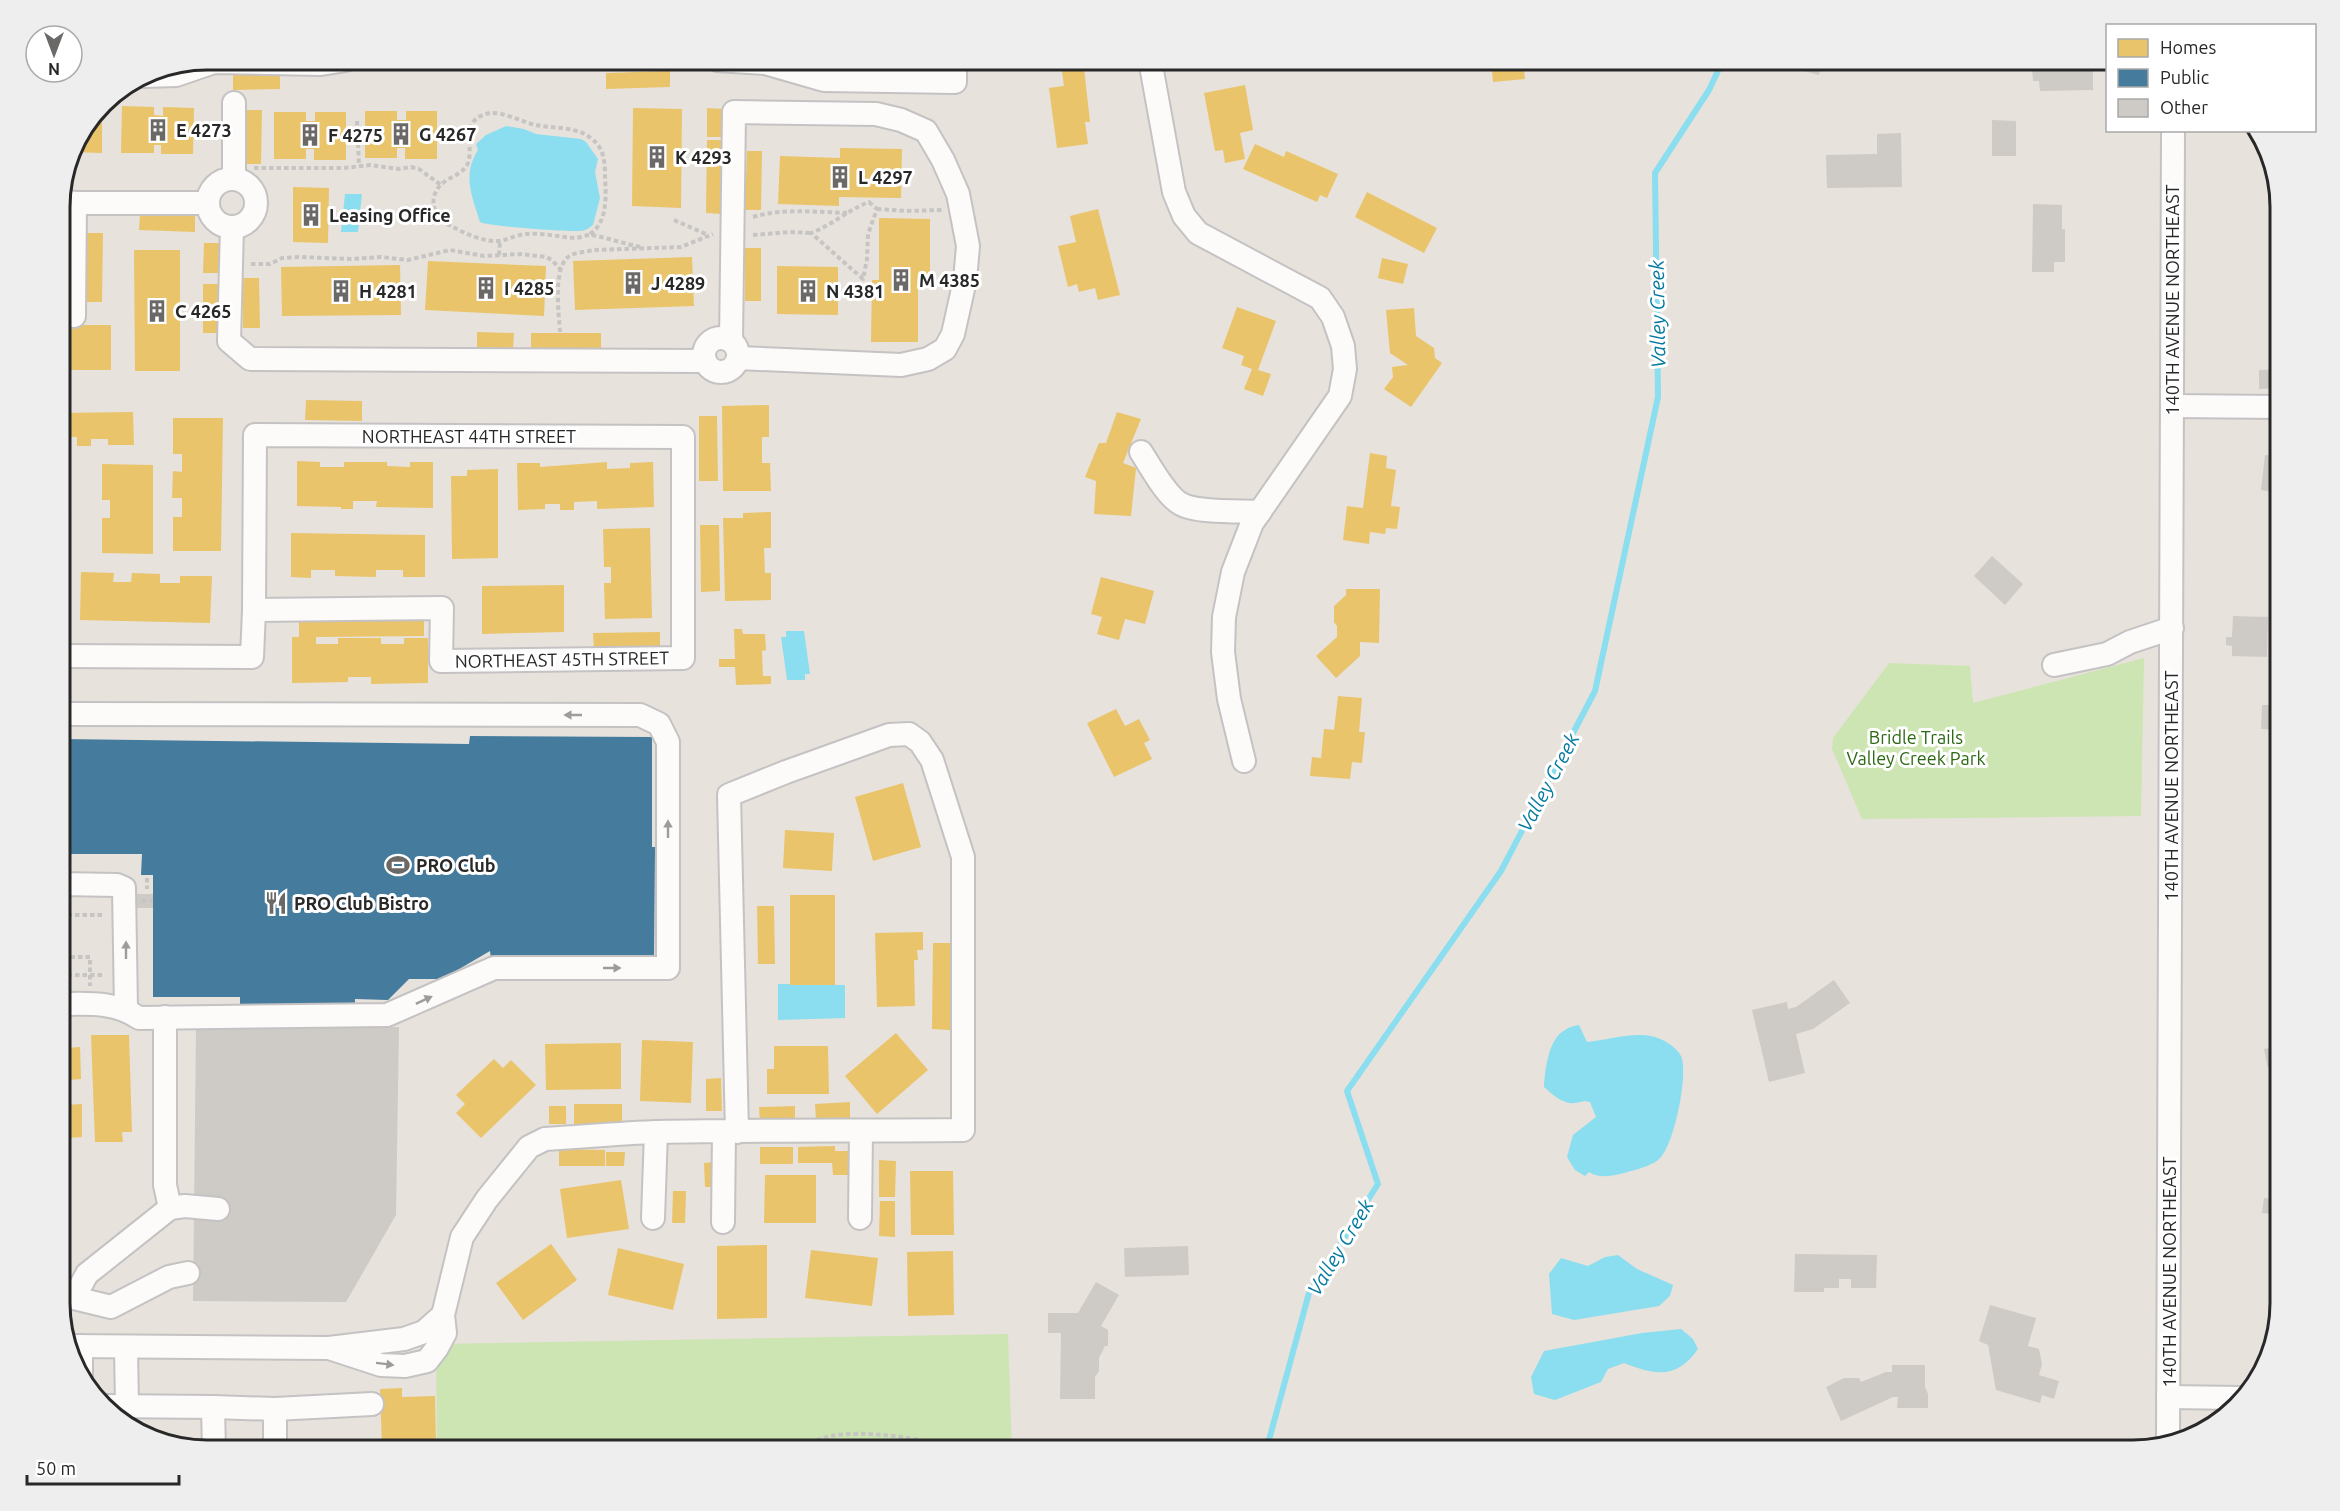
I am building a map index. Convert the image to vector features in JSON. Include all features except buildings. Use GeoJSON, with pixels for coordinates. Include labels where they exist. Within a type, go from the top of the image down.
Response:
{"type":"FeatureCollection","features":[{"type":"Feature","properties":{"kind":"street"},"geometry":{"type":"LineString","coordinates":[[792,71],[824,80],[955,71]]}},
{"type":"Feature","properties":{"kind":"street"},"geometry":{"type":"LineString","coordinates":[[1152,71],[1174,192],[1184,216],[1198,233],[1320,298],[1333,317],[1343,346],[1346,369],[1340,396],[1252,523],[1233,572],[1224,617],[1223,652],[1229,699],[1244,760]]}},
{"type":"Feature","properties":{"kind":"street"},"geometry":{"type":"LineString","coordinates":[[234,103],[234,173],[252,189],[256,204],[250,219],[244,224],[232,227],[221,225],[214,220],[208,203],[212,190],[217,184],[234,173]]}},
{"type":"Feature","properties":{"kind":"street"},"geometry":{"type":"LineString","coordinates":[[232,227],[229,341],[250,358],[705,361],[706,348],[713,340],[723,338],[735,350],[901,365],[928,359],[945,349],[952,334],[965,280],[968,246],[958,194],[943,160],[926,131],[901,120],[876,114],[734,112],[732,230],[735,350]]}},
{"type":"Feature","properties":{"kind":"street","name":"140TH AVENUE NORTHEAST"},"geometry":{"type":"LineString","coordinates":[[2168,1436],[2173,132]]}},
{"type":"Feature","properties":{"kind":"street"},"geometry":{"type":"LineString","coordinates":[[71,202],[208,203]]}},
{"type":"Feature","properties":{"kind":"street"},"geometry":{"type":"LineString","coordinates":[[71,259],[74,316]]}},
{"type":"Feature","properties":{"kind":"street"},"geometry":{"type":"LineString","coordinates":[[2172,406],[2270,407]]}},
{"type":"Feature","properties":{"kind":"street","name":"NORTHEAST 44TH STREET"},"geometry":{"type":"LineString","coordinates":[[254,610],[255,435],[683,437],[683,658]]}},
{"type":"Feature","properties":{"kind":"street"},"geometry":{"type":"LineString","coordinates":[[1141,453],[1179,504],[1193,509],[1260,512]]}},
{"type":"Feature","properties":{"kind":"street","name":"NORTHEAST 45TH STREET"},"geometry":{"type":"LineString","coordinates":[[254,610],[442,608],[441,661],[683,658]]}},
{"type":"Feature","properties":{"kind":"street"},"geometry":{"type":"LineString","coordinates":[[71,656],[252,657],[254,610]]}},
{"type":"Feature","properties":{"kind":"street"},"geometry":{"type":"LineString","coordinates":[[2054,665],[2107,654],[2130,642],[2172,628]]}},
{"type":"Feature","properties":{"kind":"street"},"geometry":{"type":"LineString","coordinates":[[71,714],[640,715],[659,724],[668,742],[668,968],[494,968],[387,1015],[139,1018],[126,1009],[101,1004],[71,1004]]}},
{"type":"Feature","properties":{"kind":"street"},"geometry":{"type":"LineString","coordinates":[[77,1346],[329,1348],[381,1365],[405,1366],[427,1360],[445,1333],[443,1315],[462,1237],[487,1199],[529,1148],[545,1139],[656,1132],[730,1132],[963,1130],[963,857],[932,760],[920,742],[909,734],[889,735],[729,795],[730,1132],[723,1222]]}},
{"type":"Feature","properties":{"kind":"street"},"geometry":{"type":"LineString","coordinates":[[71,884],[117,885],[124,888],[126,1009]]}},
{"type":"Feature","properties":{"kind":"street"},"geometry":{"type":"LineString","coordinates":[[165,1017],[165,1185],[170,1208]]}},
{"type":"Feature","properties":{"kind":"street"},"geometry":{"type":"LineString","coordinates":[[860,1218],[861,1131]]}},
{"type":"Feature","properties":{"kind":"street"},"geometry":{"type":"LineString","coordinates":[[653,1218],[656,1132]]}},
{"type":"Feature","properties":{"kind":"street"},"geometry":{"type":"LineString","coordinates":[[71,1292],[87,1274],[170,1208],[185,1206],[218,1209]]}},
{"type":"Feature","properties":{"kind":"street"},"geometry":{"type":"LineString","coordinates":[[71,1298],[111,1307],[169,1277],[188,1273]]}},
{"type":"Feature","properties":{"kind":"street"},"geometry":{"type":"LineString","coordinates":[[126,1347],[117,1406],[275,1409],[372,1404]]}},
{"type":"Feature","properties":{"kind":"street"},"geometry":{"type":"LineString","coordinates":[[2168,1397],[2231,1398]]}},
{"type":"Feature","properties":{"kind":"street"},"geometry":{"type":"LineString","coordinates":[[213,1407],[214,1440]]}},
{"type":"Feature","properties":{"kind":"street"},"geometry":{"type":"LineString","coordinates":[[275,1409],[275,1440]]}},
{"type":"Feature","properties":{"kind":"path"},"geometry":{"type":"LineString","coordinates":[[498,114],[538,126],[551,126],[585,133],[597,143],[602,152],[606,177],[604,216],[597,229],[590,234],[574,238],[520,234],[500,241],[475,236],[440,220],[433,202],[441,185],[465,168],[470,154],[469,129],[475,120],[483,115],[498,114]]}},
{"type":"Feature","properties":{"kind":"path"},"geometry":{"type":"LineString","coordinates":[[357,121],[359,166]]}},
{"type":"Feature","properties":{"kind":"path"},"geometry":{"type":"LineString","coordinates":[[234,173],[370,165],[393,169],[411,167],[419,169],[441,185]]}},
{"type":"Feature","properties":{"kind":"path"},"geometry":{"type":"LineString","coordinates":[[560,332],[560,269],[567,258],[580,252],[681,247],[709,235],[732,230],[811,233],[828,227],[847,213],[869,202],[877,209],[923,212],[942,210],[960,204]]}},
{"type":"Feature","properties":{"kind":"path"},"geometry":{"type":"LineString","coordinates":[[811,233],[863,279],[868,234],[877,209]]}},
{"type":"Feature","properties":{"kind":"path"},"geometry":{"type":"LineString","coordinates":[[732,230],[769,213],[847,213]]}},
{"type":"Feature","properties":{"kind":"path"},"geometry":{"type":"LineString","coordinates":[[674,220],[709,235]]}},
{"type":"Feature","properties":{"kind":"path"},"geometry":{"type":"LineString","coordinates":[[590,234],[641,248]]}},
{"type":"Feature","properties":{"kind":"path"},"geometry":{"type":"LineString","coordinates":[[499,255],[500,241]]}},
{"type":"Feature","properties":{"kind":"path"},"geometry":{"type":"LineString","coordinates":[[231,264],[270,264],[282,258],[300,257],[351,259],[381,257],[408,260],[450,250],[484,255],[520,254],[546,257],[560,269]]}},
{"type":"Feature","properties":{"kind":"path"},"geometry":{"type":"LineString","coordinates":[[147,878],[147,911]]}},
{"type":"Feature","properties":{"kind":"path"},"geometry":{"type":"LineString","coordinates":[[71,915],[116,915]]}},
{"type":"Feature","properties":{"kind":"path"},"geometry":{"type":"LineString","coordinates":[[71,957],[90,957],[90,993]]}},
{"type":"Feature","properties":{"kind":"path"},"geometry":{"type":"LineString","coordinates":[[71,975],[107,975]]}},
{"type":"Feature","properties":{"kind":"path"},"geometry":{"type":"LineString","coordinates":[[818,1440],[834,1435],[846,1435],[906,1437],[923,1440]]}},
{"type":"Feature","properties":{"kind":"green space","name":"Bridle Trails Valley Creek Park"},"geometry":{"type":"Polygon","coordinates":[[[2144,658],[2141,816],[1862,819],[1832,749],[1833,738],[1889,663],[1970,666],[1973,703],[2144,658]]]}},
{"type":"Feature","properties":{"kind":"green space"},"geometry":{"type":"Polygon","coordinates":[[[1008,1334],[1012,1440],[437,1440],[436,1344],[1008,1334]]]}},
{"type":"Feature","properties":{"kind":"water"},"geometry":{"type":"Polygon","coordinates":[[[506,126],[536,134],[581,139],[586,142],[598,159],[595,172],[600,198],[593,225],[584,230],[573,231],[511,227],[480,222],[469,177],[473,159],[478,150],[476,144],[486,135],[506,126]]]}},
{"type":"Feature","properties":{"kind":"water"},"geometry":{"type":"Polygon","coordinates":[[[345,194],[362,194],[358,232],[341,232],[345,194]]]}},
{"type":"Feature","properties":{"kind":"water"},"geometry":{"type":"Polygon","coordinates":[[[786,631],[804,631],[810,674],[805,674],[805,680],[787,680],[781,637],[786,637],[786,631]]]}},
{"type":"Feature","properties":{"kind":"water"},"geometry":{"type":"Polygon","coordinates":[[[778,984],[845,985],[845,1018],[778,1020],[778,984]]]}},
{"type":"Feature","properties":{"kind":"water"},"geometry":{"type":"Polygon","coordinates":[[[1579,1025],[1587,1042],[1627,1036],[1651,1036],[1668,1043],[1681,1056],[1683,1077],[1678,1110],[1669,1141],[1658,1160],[1641,1168],[1615,1175],[1601,1176],[1589,1172],[1585,1176],[1575,1170],[1567,1157],[1573,1135],[1596,1117],[1590,1102],[1562,1101],[1544,1087],[1544,1080],[1548,1056],[1555,1040],[1567,1029],[1579,1025]]]}},
{"type":"Feature","properties":{"kind":"water"},"geometry":{"type":"Polygon","coordinates":[[[1618,1255],[1637,1269],[1673,1285],[1670,1296],[1659,1306],[1574,1320],[1552,1314],[1549,1274],[1561,1258],[1588,1266],[1605,1257],[1618,1255]]]}},
{"type":"Feature","properties":{"kind":"water"},"geometry":{"type":"Polygon","coordinates":[[[1681,1329],[1693,1339],[1698,1349],[1682,1366],[1673,1370],[1655,1372],[1624,1363],[1608,1369],[1601,1382],[1555,1400],[1534,1394],[1531,1377],[1544,1351],[1642,1333],[1681,1329]]]}},
{"type":"Feature","properties":{"kind":"waterway","name":"Valley Creek"},"geometry":{"type":"LineString","coordinates":[[1269,1440],[1309,1293],[1378,1184],[1347,1091],[1501,871],[1595,691],[1658,397],[1655,173],[1709,90],[1718,70]]}},
{"type":"Feature","properties":{"kind":"place","name":"E 4273"},"geometry":{"type":"Point","coordinates":[158,130]}},
{"type":"Feature","properties":{"kind":"place","name":"G 4267"},"geometry":{"type":"Point","coordinates":[401,134]}},
{"type":"Feature","properties":{"kind":"place","name":"F 4275"},"geometry":{"type":"Point","coordinates":[310,135]}},
{"type":"Feature","properties":{"kind":"place","name":"K 4293"},"geometry":{"type":"Point","coordinates":[657,157]}},
{"type":"Feature","properties":{"kind":"place","name":"L 4297"},"geometry":{"type":"Point","coordinates":[840,177]}},
{"type":"Feature","properties":{"kind":"place","name":"Leasing Office"},"geometry":{"type":"Point","coordinates":[311,215]}},
{"type":"Feature","properties":{"kind":"place","name":"M 4385"},"geometry":{"type":"Point","coordinates":[901,280]}},
{"type":"Feature","properties":{"kind":"place","name":"J 4289"},"geometry":{"type":"Point","coordinates":[633,283]}},
{"type":"Feature","properties":{"kind":"place","name":"I 4285"},"geometry":{"type":"Point","coordinates":[486,288]}},
{"type":"Feature","properties":{"kind":"place","name":"H 4281"},"geometry":{"type":"Point","coordinates":[341,291]}},
{"type":"Feature","properties":{"kind":"place","name":"N 4381"},"geometry":{"type":"Point","coordinates":[808,291]}},
{"type":"Feature","properties":{"kind":"place","name":"C 4265"},"geometry":{"type":"Point","coordinates":[157,311]}},
{"type":"Feature","properties":{"kind":"place","name":"PRO Club"},"geometry":{"type":"Point","coordinates":[398,865]}},
{"type":"Feature","properties":{"kind":"place","name":"PRO Club Bistro"},"geometry":{"type":"Point","coordinates":[276,903]}}]}
